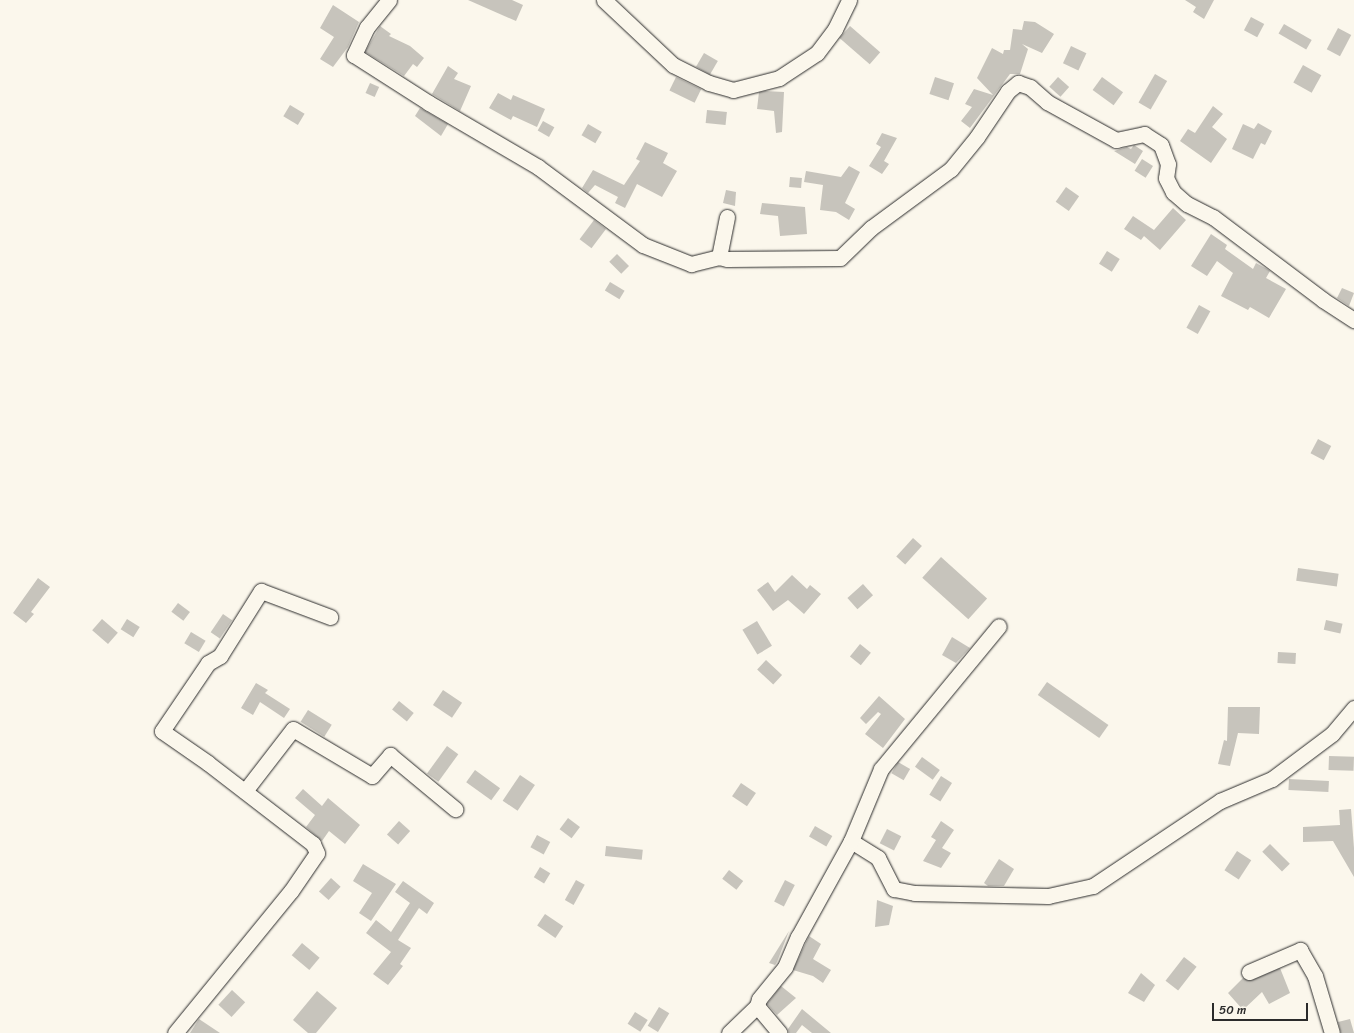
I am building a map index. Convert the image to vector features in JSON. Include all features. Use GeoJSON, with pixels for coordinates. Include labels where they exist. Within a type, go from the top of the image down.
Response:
{"type":"FeatureCollection","features":[{"type":"Feature","properties":{"kind":"street"},"geometry":{"type":"LineString","coordinates":[[389,0],[367,27],[354,55],[429,104],[538,167],[643,245],[691,264],[719,257],[727,259],[840,258],[871,228],[951,169],[977,137],[1008,91],[1018,83],[1030,87],[1047,102],[1116,140],[1144,134],[1161,145],[1168,164],[1166,178],[1173,192],[1187,204],[1213,217],[1323,300],[1354,320]]}},
{"type":"Feature","properties":{"kind":"street"},"geometry":{"type":"LineString","coordinates":[[604,0],[673,65],[709,83],[733,90],[779,78],[817,53],[835,29],[849,0]]}},
{"type":"Feature","properties":{"kind":"street"},"geometry":{"type":"LineString","coordinates":[[719,257],[727,217]]}},
{"type":"Feature","properties":{"kind":"street"},"geometry":{"type":"LineString","coordinates":[[174,1033],[291,891],[316,853],[313,844],[162,731],[208,663],[220,656],[261,591],[330,617]]}},
{"type":"Feature","properties":{"kind":"street"},"geometry":{"type":"LineString","coordinates":[[729,1033],[757,1006],[763,994],[785,967],[798,937],[851,841],[881,769],[999,626]]}},
{"type":"Feature","properties":{"kind":"street"},"geometry":{"type":"LineString","coordinates":[[851,841],[878,858],[894,889],[915,893],[1048,896],[1093,886],[1220,801],[1272,779],[1332,734],[1354,708]]}},
{"type":"Feature","properties":{"kind":"street"},"geometry":{"type":"LineString","coordinates":[[244,791],[293,730],[372,776],[390,755],[454,809]]}},
{"type":"Feature","properties":{"kind":"street"},"geometry":{"type":"LineString","coordinates":[[1249,972],[1300,950],[1315,976],[1332,1033]]}},
{"type":"Feature","properties":{"kind":"street"},"geometry":{"type":"LineString","coordinates":[[757,1006],[780,1033]]}},
{"type":"Feature","properties":{"kind":"building"},"geometry":{"type":"Polygon","coordinates":[[[468,0],[512,0],[523,5],[516,21],[468,0]]]}},
{"type":"Feature","properties":{"kind":"building"},"geometry":{"type":"Polygon","coordinates":[[[1185,0],[1214,0],[1204,19],[1193,12],[1196,7],[1185,0]]]}},
{"type":"Feature","properties":{"kind":"building"},"geometry":{"type":"Polygon","coordinates":[[[333,5],[359,22],[348,47],[333,67],[320,59],[334,37],[320,28],[333,5]]]}},
{"type":"Feature","properties":{"kind":"building"},"geometry":{"type":"Polygon","coordinates":[[[1251,17],[1264,24],[1257,37],[1244,30],[1251,17]]]}},
{"type":"Feature","properties":{"kind":"building"},"geometry":{"type":"Polygon","coordinates":[[[1024,21],[1035,22],[1054,34],[1042,53],[1022,44],[1028,49],[1020,74],[1010,74],[970,128],[961,121],[972,107],[965,104],[974,89],[993,95],[977,78],[992,48],[1003,54],[1004,50],[1010,50],[1013,29],[1022,30],[1024,21]]]}},
{"type":"Feature","properties":{"kind":"building"},"geometry":{"type":"Polygon","coordinates":[[[1284,24],[1312,40],[1306,50],[1278,34],[1284,24]]]}},
{"type":"Feature","properties":{"kind":"building"},"geometry":{"type":"Polygon","coordinates":[[[380,26],[391,34],[389,36],[410,46],[424,58],[417,67],[413,64],[404,76],[365,52],[380,26]]]}},
{"type":"Feature","properties":{"kind":"building"},"geometry":{"type":"Polygon","coordinates":[[[850,26],[880,52],[870,64],[840,38],[850,26]]]}},
{"type":"Feature","properties":{"kind":"building"},"geometry":{"type":"Polygon","coordinates":[[[1338,28],[1351,35],[1340,56],[1327,49],[1338,28]]]}},
{"type":"Feature","properties":{"kind":"building"},"geometry":{"type":"Polygon","coordinates":[[[1071,46],[1086,53],[1078,70],[1063,63],[1071,46]]]}},
{"type":"Feature","properties":{"kind":"building"},"geometry":{"type":"Polygon","coordinates":[[[704,53],[718,61],[710,75],[696,67],[704,53]]]}},
{"type":"Feature","properties":{"kind":"building"},"geometry":{"type":"Polygon","coordinates":[[[1303,65],[1321,75],[1312,93],[1293,82],[1303,65]]]}},
{"type":"Feature","properties":{"kind":"building"},"geometry":{"type":"Polygon","coordinates":[[[448,66],[458,73],[454,79],[471,86],[460,111],[432,94],[448,66]]]}},
{"type":"Feature","properties":{"kind":"building"},"geometry":{"type":"Polygon","coordinates":[[[1155,74],[1167,81],[1151,110],[1138,103],[1155,74]]]}},
{"type":"Feature","properties":{"kind":"building"},"geometry":{"type":"Polygon","coordinates":[[[676,77],[701,89],[695,103],[669,90],[676,77]]]}},
{"type":"Feature","properties":{"kind":"building"},"geometry":{"type":"Polygon","coordinates":[[[935,77],[954,83],[948,100],[929,94],[935,77]]]}},
{"type":"Feature","properties":{"kind":"building"},"geometry":{"type":"Polygon","coordinates":[[[1058,77],[1069,87],[1060,97],[1049,87],[1058,77]]]}},
{"type":"Feature","properties":{"kind":"building"},"geometry":{"type":"Polygon","coordinates":[[[1102,77],[1123,92],[1114,105],[1093,90],[1102,77]]]}},
{"type":"Feature","properties":{"kind":"building"},"geometry":{"type":"Polygon","coordinates":[[[370,83],[379,87],[375,97],[366,93],[370,83]]]}},
{"type":"Feature","properties":{"kind":"building"},"geometry":{"type":"Polygon","coordinates":[[[759,92],[784,92],[782,132],[776,133],[774,111],[757,109],[759,92]]]}},
{"type":"Feature","properties":{"kind":"building"},"geometry":{"type":"Polygon","coordinates":[[[498,93],[511,100],[513,95],[545,109],[537,127],[513,116],[511,120],[489,108],[498,93]]]}},
{"type":"Feature","properties":{"kind":"building"},"geometry":{"type":"Polygon","coordinates":[[[290,105],[305,114],[298,125],[283,116],[290,105]]]}},
{"type":"Feature","properties":{"kind":"building"},"geometry":{"type":"Polygon","coordinates":[[[1213,106],[1223,114],[1212,127],[1227,139],[1211,163],[1180,141],[1188,129],[1195,133],[1213,106]]]}},
{"type":"Feature","properties":{"kind":"building"},"geometry":{"type":"Polygon","coordinates":[[[420,108],[448,124],[441,136],[415,116],[420,108]]]}},
{"type":"Feature","properties":{"kind":"building"},"geometry":{"type":"Polygon","coordinates":[[[707,110],[727,112],[726,125],[706,123],[707,110]]]}},
{"type":"Feature","properties":{"kind":"building"},"geometry":{"type":"Polygon","coordinates":[[[543,121],[554,127],[549,137],[538,131],[543,121]]]}},
{"type":"Feature","properties":{"kind":"building"},"geometry":{"type":"Polygon","coordinates":[[[1258,123],[1272,131],[1265,145],[1261,143],[1253,159],[1232,149],[1243,124],[1254,129],[1258,123]]]}},
{"type":"Feature","properties":{"kind":"building"},"geometry":{"type":"Polygon","coordinates":[[[588,124],[602,132],[595,143],[582,135],[588,124]]]}},
{"type":"Feature","properties":{"kind":"building"},"geometry":{"type":"Polygon","coordinates":[[[882,133],[897,138],[884,161],[889,164],[882,174],[869,166],[881,147],[876,144],[882,133]]]}},
{"type":"Feature","properties":{"kind":"building"},"geometry":{"type":"Polygon","coordinates":[[[645,142],[668,153],[663,163],[677,171],[662,197],[637,184],[625,208],[615,203],[618,197],[595,185],[588,193],[582,188],[593,170],[624,185],[640,161],[636,159],[645,142]]]}},
{"type":"Feature","properties":{"kind":"building"},"geometry":{"type":"Polygon","coordinates":[[[1134,145],[1143,151],[1135,164],[1114,151],[1127,147],[1131,149],[1134,145]]]}},
{"type":"Feature","properties":{"kind":"building"},"geometry":{"type":"Polygon","coordinates":[[[1142,159],[1153,166],[1146,178],[1135,171],[1142,159]]]}},
{"type":"Feature","properties":{"kind":"building"},"geometry":{"type":"Polygon","coordinates":[[[849,166],[860,172],[845,203],[855,209],[849,220],[836,212],[820,210],[823,185],[804,182],[806,171],[841,177],[849,166]]]}},
{"type":"Feature","properties":{"kind":"building"},"geometry":{"type":"Polygon","coordinates":[[[790,177],[802,178],[801,188],[789,187],[790,177]]]}},
{"type":"Feature","properties":{"kind":"building"},"geometry":{"type":"Polygon","coordinates":[[[1066,187],[1079,196],[1069,211],[1056,202],[1066,187]]]}},
{"type":"Feature","properties":{"kind":"building"},"geometry":{"type":"Polygon","coordinates":[[[726,190],[736,192],[735,206],[723,203],[726,190]]]}},
{"type":"Feature","properties":{"kind":"building"},"geometry":{"type":"Polygon","coordinates":[[[762,203],[805,207],[807,234],[780,236],[778,216],[760,214],[762,203]]]}},
{"type":"Feature","properties":{"kind":"building"},"geometry":{"type":"Polygon","coordinates":[[[1173,208],[1186,220],[1160,250],[1144,236],[1141,240],[1124,229],[1133,216],[1154,230],[1173,208]]]}},
{"type":"Feature","properties":{"kind":"building"},"geometry":{"type":"Polygon","coordinates":[[[594,220],[606,229],[592,248],[580,239],[594,220]]]}},
{"type":"Feature","properties":{"kind":"building"},"geometry":{"type":"Polygon","coordinates":[[[1211,234],[1227,245],[1225,249],[1253,269],[1256,263],[1270,271],[1266,278],[1286,289],[1269,318],[1250,307],[1248,310],[1221,296],[1233,273],[1217,261],[1207,276],[1191,266],[1211,234]]]}},
{"type":"Feature","properties":{"kind":"building"},"geometry":{"type":"Polygon","coordinates":[[[1107,251],[1120,259],[1112,272],[1099,264],[1107,251]]]}},
{"type":"Feature","properties":{"kind":"building"},"geometry":{"type":"Polygon","coordinates":[[[617,254],[629,266],[621,274],[609,262],[617,254]]]}},
{"type":"Feature","properties":{"kind":"building"},"geometry":{"type":"Polygon","coordinates":[[[610,282],[625,291],[619,299],[605,291],[610,282]]]}},
{"type":"Feature","properties":{"kind":"building"},"geometry":{"type":"Polygon","coordinates":[[[1342,288],[1354,293],[1349,306],[1337,298],[1342,288]]]}},
{"type":"Feature","properties":{"kind":"building"},"geometry":{"type":"Polygon","coordinates":[[[1199,305],[1210,311],[1198,334],[1186,328],[1199,305]]]}},
{"type":"Feature","properties":{"kind":"building"},"geometry":{"type":"Polygon","coordinates":[[[1318,439],[1331,446],[1324,460],[1310,453],[1318,439]]]}},
{"type":"Feature","properties":{"kind":"building"},"geometry":{"type":"Polygon","coordinates":[[[913,538],[922,546],[905,565],[896,557],[913,538]]]}},
{"type":"Feature","properties":{"kind":"building"},"geometry":{"type":"Polygon","coordinates":[[[941,557],[987,598],[968,619],[922,578],[941,557]]]}},
{"type":"Feature","properties":{"kind":"building"},"geometry":{"type":"Polygon","coordinates":[[[1298,568],[1339,574],[1337,587],[1296,581],[1298,568]]]}},
{"type":"Feature","properties":{"kind":"building"},"geometry":{"type":"Polygon","coordinates":[[[792,575],[807,589],[810,585],[821,594],[804,614],[788,600],[773,611],[757,590],[768,582],[775,592],[792,575]]]}},
{"type":"Feature","properties":{"kind":"building"},"geometry":{"type":"Polygon","coordinates":[[[38,578],[50,587],[31,612],[34,614],[26,623],[13,613],[38,578]]]}},
{"type":"Feature","properties":{"kind":"building"},"geometry":{"type":"Polygon","coordinates":[[[863,584],[873,595],[857,609],[847,598],[863,584]]]}},
{"type":"Feature","properties":{"kind":"building"},"geometry":{"type":"Polygon","coordinates":[[[178,603],[190,612],[183,621],[171,612],[178,603]]]}},
{"type":"Feature","properties":{"kind":"building"},"geometry":{"type":"Polygon","coordinates":[[[223,614],[232,620],[220,638],[211,632],[223,614]]]}},
{"type":"Feature","properties":{"kind":"building"},"geometry":{"type":"Polygon","coordinates":[[[102,619],[118,633],[108,644],[92,630],[102,619]]]}},
{"type":"Feature","properties":{"kind":"building"},"geometry":{"type":"Polygon","coordinates":[[[127,619],[140,627],[133,637],[121,629],[127,619]]]}},
{"type":"Feature","properties":{"kind":"building"},"geometry":{"type":"Polygon","coordinates":[[[1326,620],[1343,624],[1340,634],[1324,630],[1326,620]]]}},
{"type":"Feature","properties":{"kind":"building"},"geometry":{"type":"Polygon","coordinates":[[[757,621],[772,646],[757,655],[742,630],[757,621]]]}},
{"type":"Feature","properties":{"kind":"building"},"geometry":{"type":"Polygon","coordinates":[[[191,632],[206,641],[199,652],[184,643],[191,632]]]}},
{"type":"Feature","properties":{"kind":"building"},"geometry":{"type":"Polygon","coordinates":[[[952,637],[970,648],[956,663],[942,655],[952,637]]]}},
{"type":"Feature","properties":{"kind":"building"},"geometry":{"type":"Polygon","coordinates":[[[860,644],[871,653],[861,665],[850,656],[860,644]]]}},
{"type":"Feature","properties":{"kind":"building"},"geometry":{"type":"Polygon","coordinates":[[[1278,652],[1296,653],[1295,664],[1277,663],[1278,652]]]}},
{"type":"Feature","properties":{"kind":"building"},"geometry":{"type":"Polygon","coordinates":[[[766,660],[782,675],[773,685],[757,670],[766,660]]]}},
{"type":"Feature","properties":{"kind":"building"},"geometry":{"type":"Polygon","coordinates":[[[1047,682],[1108,725],[1099,738],[1038,695],[1047,682]]]}},
{"type":"Feature","properties":{"kind":"building"},"geometry":{"type":"Polygon","coordinates":[[[256,683],[268,690],[265,693],[290,709],[284,718],[260,702],[253,715],[241,708],[256,683]]]}},
{"type":"Feature","properties":{"kind":"building"},"geometry":{"type":"Polygon","coordinates":[[[443,690],[462,703],[452,718],[433,705],[443,690]]]}},
{"type":"Feature","properties":{"kind":"building"},"geometry":{"type":"Polygon","coordinates":[[[879,696],[905,719],[883,748],[865,734],[881,714],[878,712],[866,724],[860,718],[879,696]]]}},
{"type":"Feature","properties":{"kind":"building"},"geometry":{"type":"Polygon","coordinates":[[[399,701],[414,713],[407,722],[392,710],[399,701]]]}},
{"type":"Feature","properties":{"kind":"building"},"geometry":{"type":"Polygon","coordinates":[[[1228,707],[1260,707],[1259,734],[1238,733],[1230,766],[1218,764],[1224,740],[1227,741],[1228,707]]]}},
{"type":"Feature","properties":{"kind":"building"},"geometry":{"type":"Polygon","coordinates":[[[308,710],[332,725],[324,737],[301,722],[308,710]]]}},
{"type":"Feature","properties":{"kind":"building"},"geometry":{"type":"Polygon","coordinates":[[[447,746],[458,754],[438,782],[427,774],[447,746]]]}},
{"type":"Feature","properties":{"kind":"building"},"geometry":{"type":"Polygon","coordinates":[[[1329,756],[1354,757],[1353,771],[1329,770],[1329,756]]]}},
{"type":"Feature","properties":{"kind":"building"},"geometry":{"type":"Polygon","coordinates":[[[922,757],[940,770],[933,780],[915,767],[922,757]]]}},
{"type":"Feature","properties":{"kind":"building"},"geometry":{"type":"Polygon","coordinates":[[[898,762],[910,769],[904,780],[892,773],[898,762]]]}},
{"type":"Feature","properties":{"kind":"building"},"geometry":{"type":"Polygon","coordinates":[[[475,770],[500,788],[491,800],[466,782],[475,770]]]}},
{"type":"Feature","properties":{"kind":"building"},"geometry":{"type":"Polygon","coordinates":[[[520,775],[535,785],[518,811],[503,801],[520,775]]]}},
{"type":"Feature","properties":{"kind":"building"},"geometry":{"type":"Polygon","coordinates":[[[941,776],[952,783],[940,802],[929,795],[941,776]]]}},
{"type":"Feature","properties":{"kind":"building"},"geometry":{"type":"Polygon","coordinates":[[[1289,779],[1329,781],[1328,792],[1288,790],[1289,779]]]}},
{"type":"Feature","properties":{"kind":"building"},"geometry":{"type":"Polygon","coordinates":[[[741,783],[756,793],[747,806],[732,796],[741,783]]]}},
{"type":"Feature","properties":{"kind":"building"},"geometry":{"type":"Polygon","coordinates":[[[303,789],[322,806],[328,798],[360,825],[345,844],[329,831],[322,841],[306,827],[315,815],[295,798],[303,789]]]}},
{"type":"Feature","properties":{"kind":"building"},"geometry":{"type":"Polygon","coordinates":[[[1351,809],[1354,848],[1354,877],[1333,841],[1303,842],[1303,827],[1340,825],[1339,810],[1351,809]]]}},
{"type":"Feature","properties":{"kind":"building"},"geometry":{"type":"Polygon","coordinates":[[[568,818],[580,827],[572,838],[560,829],[568,818]]]}},
{"type":"Feature","properties":{"kind":"building"},"geometry":{"type":"Polygon","coordinates":[[[399,821],[410,831],[398,844],[387,834],[399,821]]]}},
{"type":"Feature","properties":{"kind":"building"},"geometry":{"type":"Polygon","coordinates":[[[941,821],[954,830],[942,848],[951,853],[941,868],[923,861],[936,840],[931,837],[941,821]]]}},
{"type":"Feature","properties":{"kind":"building"},"geometry":{"type":"Polygon","coordinates":[[[815,826],[832,836],[826,846],[809,836],[815,826]]]}},
{"type":"Feature","properties":{"kind":"building"},"geometry":{"type":"Polygon","coordinates":[[[887,829],[901,836],[894,851],[880,843],[887,829]]]}},
{"type":"Feature","properties":{"kind":"building"},"geometry":{"type":"Polygon","coordinates":[[[537,835],[550,842],[544,854],[530,847],[537,835]]]}},
{"type":"Feature","properties":{"kind":"building"},"geometry":{"type":"Polygon","coordinates":[[[1270,844],[1290,864],[1282,872],[1262,852],[1270,844]]]}},
{"type":"Feature","properties":{"kind":"building"},"geometry":{"type":"Polygon","coordinates":[[[606,846],[643,850],[642,860],[605,856],[606,846]]]}},
{"type":"Feature","properties":{"kind":"building"},"geometry":{"type":"Polygon","coordinates":[[[1237,851],[1251,860],[1239,880],[1224,870],[1237,851]]]}},
{"type":"Feature","properties":{"kind":"building"},"geometry":{"type":"Polygon","coordinates":[[[999,859],[1014,869],[1004,886],[988,886],[984,883],[999,859]]]}},
{"type":"Feature","properties":{"kind":"building"},"geometry":{"type":"Polygon","coordinates":[[[363,864],[396,884],[371,921],[359,913],[372,893],[353,881],[363,864]]]}},
{"type":"Feature","properties":{"kind":"building"},"geometry":{"type":"Polygon","coordinates":[[[540,867],[550,873],[544,883],[534,877],[540,867]]]}},
{"type":"Feature","properties":{"kind":"building"},"geometry":{"type":"Polygon","coordinates":[[[729,870],[743,881],[736,890],[722,879],[729,870]]]}},
{"type":"Feature","properties":{"kind":"building"},"geometry":{"type":"Polygon","coordinates":[[[331,878],[341,887],[329,900],[319,891],[331,878]]]}},
{"type":"Feature","properties":{"kind":"building"},"geometry":{"type":"Polygon","coordinates":[[[576,880],[585,885],[574,905],[565,900],[576,880]]]}},
{"type":"Feature","properties":{"kind":"building"},"geometry":{"type":"Polygon","coordinates":[[[785,880],[795,885],[784,906],[774,901],[785,880]]]}},
{"type":"Feature","properties":{"kind":"building"},"geometry":{"type":"Polygon","coordinates":[[[403,881],[434,903],[427,914],[419,908],[398,940],[411,948],[400,964],[403,966],[388,985],[373,974],[391,952],[366,933],[376,920],[391,932],[410,903],[395,892],[403,881]]]}},
{"type":"Feature","properties":{"kind":"building"},"geometry":{"type":"Polygon","coordinates":[[[877,900],[893,906],[889,925],[875,927],[877,900]]]}},
{"type":"Feature","properties":{"kind":"building"},"geometry":{"type":"Polygon","coordinates":[[[545,914],[563,926],[555,938],[537,926],[545,914]]]}},
{"type":"Feature","properties":{"kind":"building"},"geometry":{"type":"Polygon","coordinates":[[[789,931],[777,962],[775,965],[769,963],[789,931]]]}},
{"type":"Feature","properties":{"kind":"building"},"geometry":{"type":"Polygon","coordinates":[[[809,936],[821,944],[813,959],[831,970],[823,983],[813,976],[793,970],[809,936]]]}},
{"type":"Feature","properties":{"kind":"building"},"geometry":{"type":"Polygon","coordinates":[[[302,943],[320,958],[309,970],[292,955],[302,943]]]}},
{"type":"Feature","properties":{"kind":"building"},"geometry":{"type":"Polygon","coordinates":[[[1184,957],[1197,967],[1178,990],[1166,981],[1184,957]]]}},
{"type":"Feature","properties":{"kind":"building"},"geometry":{"type":"Polygon","coordinates":[[[1280,968],[1290,993],[1269,1004],[1262,992],[1243,1010],[1228,993],[1243,978],[1252,980],[1280,968]]]}},
{"type":"Feature","properties":{"kind":"building"},"geometry":{"type":"Polygon","coordinates":[[[1141,973],[1155,985],[1144,1002],[1128,993],[1141,973]]]}},
{"type":"Feature","properties":{"kind":"building"},"geometry":{"type":"Polygon","coordinates":[[[781,986],[796,998],[777,1015],[767,1004],[781,986]]]}},
{"type":"Feature","properties":{"kind":"building"},"geometry":{"type":"Polygon","coordinates":[[[232,990],[245,1002],[232,1017],[218,1005],[232,990]]]}},
{"type":"Feature","properties":{"kind":"building"},"geometry":{"type":"Polygon","coordinates":[[[317,991],[337,1008],[316,1033],[308,1033],[293,1020],[317,991]]]}},
{"type":"Feature","properties":{"kind":"building"},"geometry":{"type":"Polygon","coordinates":[[[659,1007],[669,1013],[658,1032],[648,1026],[659,1007]]]}},
{"type":"Feature","properties":{"kind":"building"},"geometry":{"type":"Polygon","coordinates":[[[802,1009],[831,1033],[812,1033],[802,1025],[796,1033],[789,1033],[788,1029],[802,1009]]]}},
{"type":"Feature","properties":{"kind":"building"},"geometry":{"type":"Polygon","coordinates":[[[635,1012],[648,1020],[640,1032],[628,1024],[635,1012]]]}},
{"type":"Feature","properties":{"kind":"building"},"geometry":{"type":"Polygon","coordinates":[[[199,1019],[220,1033],[190,1033],[199,1019]]]}},
{"type":"Feature","properties":{"kind":"building"},"geometry":{"type":"Polygon","coordinates":[[[1350,1019],[1354,1033],[1341,1033],[1338,1022],[1350,1019]]]}}]}
